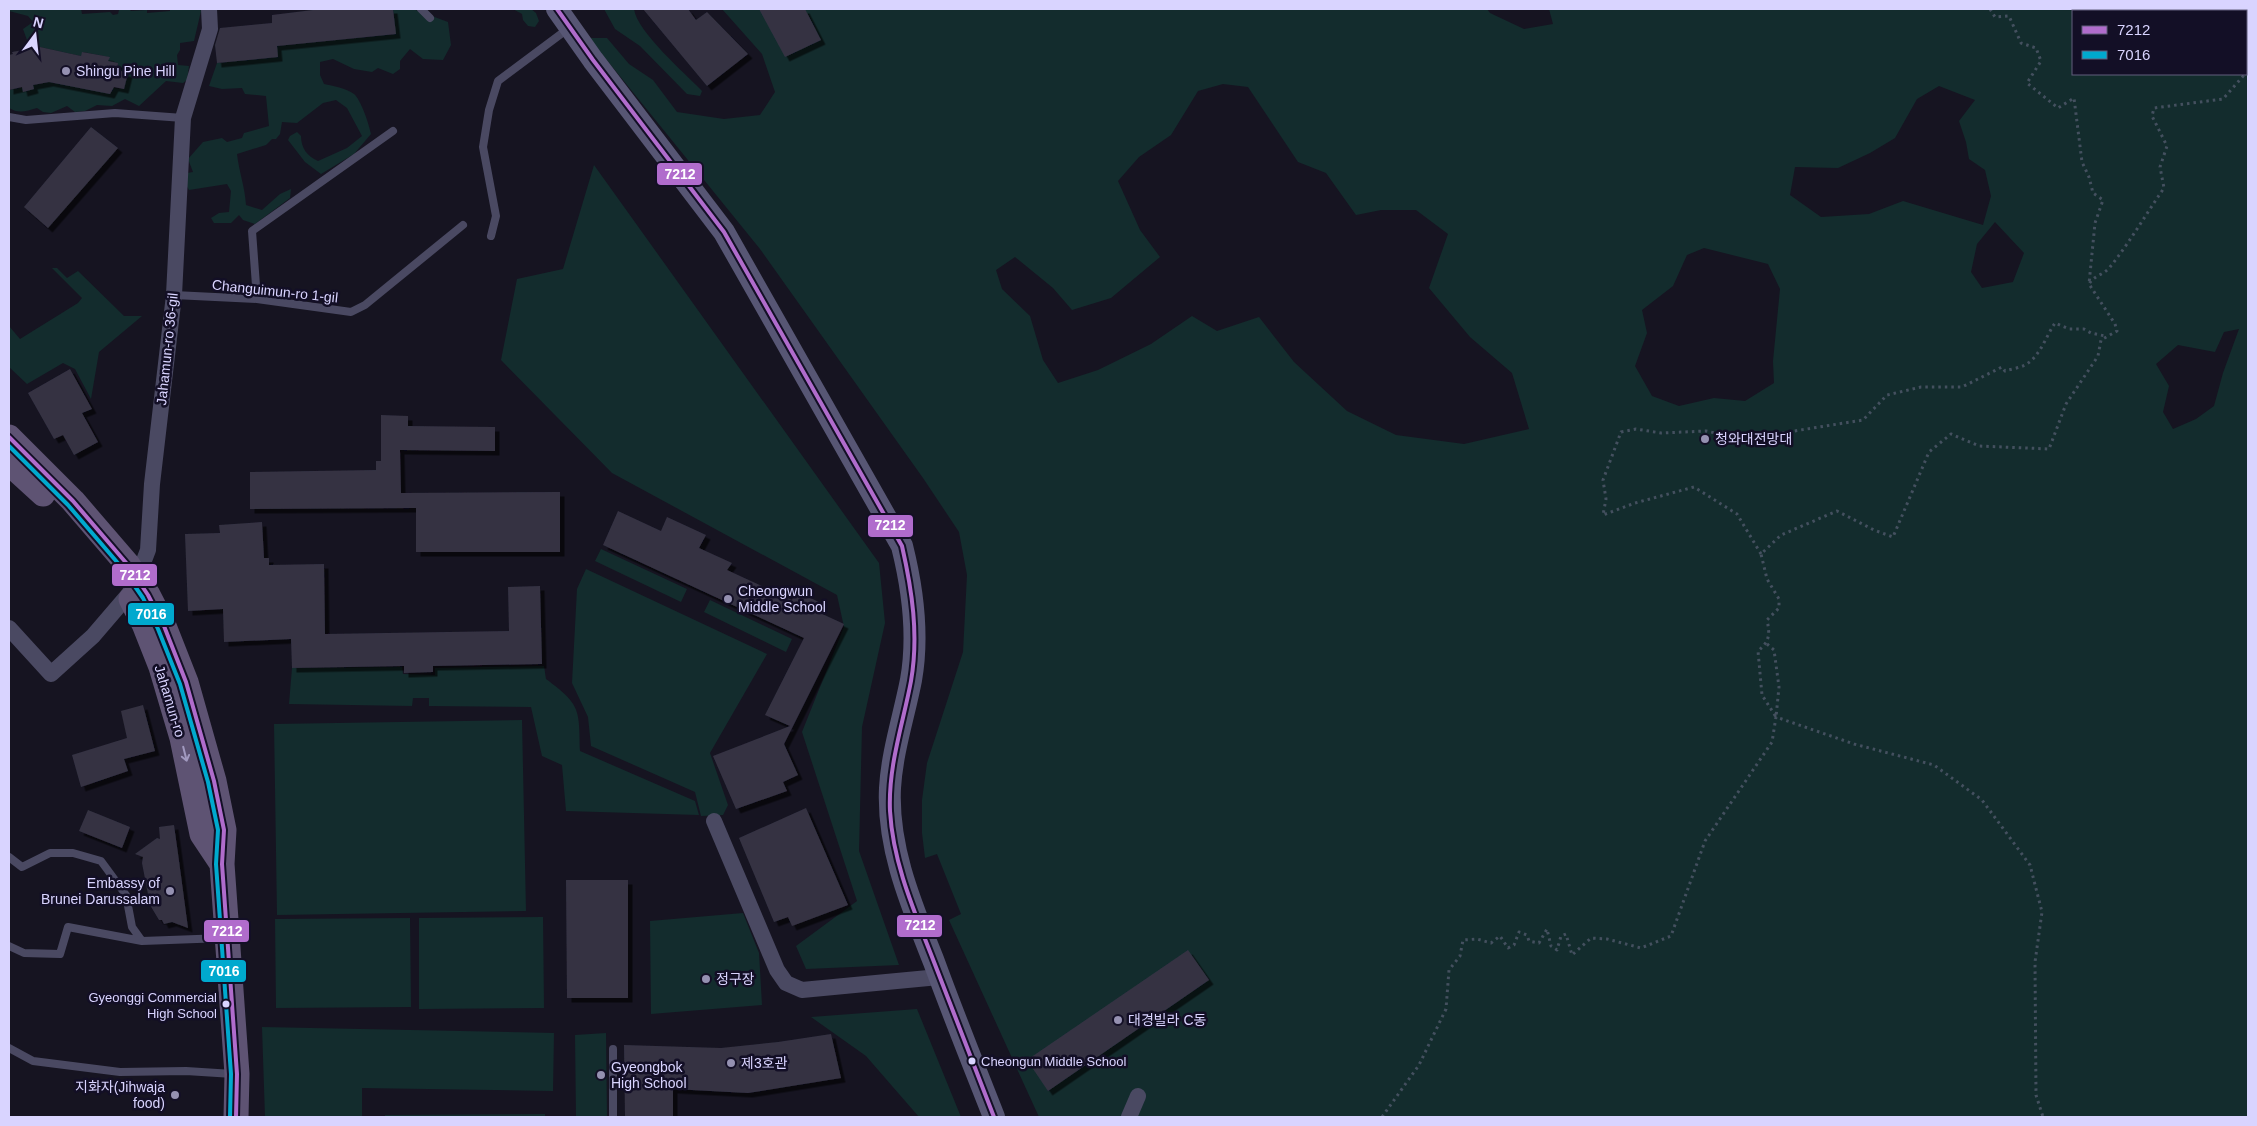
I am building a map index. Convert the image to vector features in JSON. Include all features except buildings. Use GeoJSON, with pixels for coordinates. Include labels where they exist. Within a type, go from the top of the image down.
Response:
{"type":"FeatureCollection","features":[{"type":"Feature","properties":{"kind":"main road","name":"Jahamun-ro"},"geometry":{"type":"LineString","coordinates":[[9,437],[73,501],[128,564],[133,586]]}},
{"type":"Feature","properties":{"kind":"main road","name":"Jahamun-ro"},"geometry":{"type":"LineString","coordinates":[[9,463],[81,529],[133,586],[164,626],[186,682],[214,781],[224,830],[222,864],[237,1074],[236,1117]]}},
{"type":"Feature","properties":{"kind":"street","name":"Jahamun-ro 36-gil"},"geometry":{"type":"LineString","coordinates":[[9,628],[51,674],[93,636],[133,586],[148,550],[152,484],[174,295],[183,118],[210,29],[208,9]]}},
{"type":"Feature","properties":{"kind":"street"},"geometry":{"type":"LineString","coordinates":[[564,18],[724,232],[902,546],[910,578],[914,611],[915,647],[890,788],[893,837],[902,879],[994,1117]]}},
{"type":"Feature","properties":{"kind":"street"},"geometry":{"type":"LineString","coordinates":[[714,820],[777,970],[786,983],[802,990],[939,977]]}},
{"type":"Feature","properties":{"kind":"street"},"geometry":{"type":"LineString","coordinates":[[1129,1117],[1138,1096]]}},
{"type":"Feature","properties":{"kind":"lane"},"geometry":{"type":"LineString","coordinates":[[421,9],[430,18]]}},
{"type":"Feature","properties":{"kind":"lane"},"geometry":{"type":"LineString","coordinates":[[491,236],[496,216],[483,147],[489,110],[498,81],[564,18]]}},
{"type":"Feature","properties":{"kind":"lane"},"geometry":{"type":"LineString","coordinates":[[9,117],[26,120],[115,113],[183,118]]}},
{"type":"Feature","properties":{"kind":"lane"},"geometry":{"type":"LineString","coordinates":[[257,300],[252,231],[393,131]]}},
{"type":"Feature","properties":{"kind":"lane","name":"Changuimun-ro 1-gil"},"geometry":{"type":"LineString","coordinates":[[174,295],[257,300],[351,312],[358,310],[463,225]]}},
{"type":"Feature","properties":{"kind":"lane"},"geometry":{"type":"LineString","coordinates":[[9,857],[22,867],[50,853],[73,853],[101,861],[126,895],[132,927],[142,941]]}},
{"type":"Feature","properties":{"kind":"lane"},"geometry":{"type":"LineString","coordinates":[[9,946],[24,953],[60,954],[68,926],[142,941],[226,938]]}},
{"type":"Feature","properties":{"kind":"lane"},"geometry":{"type":"LineString","coordinates":[[9,1048],[33,1061],[120,1072],[186,1071],[237,1074]]}},
{"type":"Feature","properties":{"kind":"lane"},"geometry":{"type":"LineString","coordinates":[[612,1049],[613,1117]]}},
{"type":"Feature","properties":{"kind":"path"},"geometry":{"type":"LineString","coordinates":[[1761,554],[1781,536],[1837,511],[1874,530],[1893,537],[1929,452],[1951,434],[1979,446],[2049,449],[2066,404],[2098,356],[2101,340],[2116,331],[2115,324],[2089,284],[2095,223],[2103,200],[2093,194],[2089,177],[2082,162],[2074,98],[2058,108],[2027,83],[2041,60],[2036,48],[2021,43],[2009,16],[1995,17],[1990,9]]}},
{"type":"Feature","properties":{"kind":"path"},"geometry":{"type":"LineString","coordinates":[[2089,284],[2093,278],[2108,270],[2164,188],[2160,167],[2167,146],[2152,116],[2154,108],[2223,99],[2243,75]]}},
{"type":"Feature","properties":{"kind":"path"},"geometry":{"type":"LineString","coordinates":[[2043,1117],[2036,1095],[2035,962],[2042,912],[2030,865],[1982,800],[1934,765],[1854,744],[1776,717],[1762,695],[1758,651],[1766,644],[1770,633],[1766,620],[1779,608],[1779,600],[1767,579],[1761,554],[1737,514],[1694,488],[1635,503],[1603,515],[1606,499],[1602,480],[1620,432],[1636,430],[1661,433],[1706,431],[1734,437],[1763,436],[1863,420],[1887,395],[1921,387],[1962,387],[2002,367],[2005,371],[2026,365],[2043,347],[2055,323],[2069,329],[2084,329],[2091,334],[2107,336]]}},
{"type":"Feature","properties":{"kind":"path"},"geometry":{"type":"LineString","coordinates":[[1382,1117],[1419,1065],[1446,1009],[1448,970],[1460,956],[1463,940],[1477,939],[1491,943],[1500,936],[1508,948],[1514,945],[1519,932],[1527,935],[1529,941],[1539,943],[1547,929],[1551,946],[1557,950],[1561,936],[1566,934],[1572,955],[1591,938],[1607,939],[1641,948],[1671,936],[1705,841],[1772,742],[1779,687],[1774,650],[1766,644]]}},
{"type":"Feature","properties":{"kind":"green space"},"geometry":{"type":"Polygon","coordinates":[[[9,9],[81,9],[82,14],[110,12],[113,15],[118,14],[119,10],[129,9],[131,11],[147,10],[147,13],[170,11],[170,9],[200,9],[201,11],[194,41],[180,43],[180,50],[177,55],[178,65],[189,66],[187,80],[183,83],[166,81],[139,106],[125,99],[112,106],[97,105],[85,111],[75,112],[67,106],[51,113],[43,112],[37,108],[19,111],[9,108],[9,90],[49,82],[124,89],[128,73],[117,70],[118,63],[108,61],[109,57],[83,52],[81,56],[40,47],[33,40],[27,40],[23,29],[33,22],[28,16],[9,11],[9,9]]]}},
{"type":"Feature","properties":{"kind":"green space"},"geometry":{"type":"Polygon","coordinates":[[[393,9],[413,9],[448,22],[451,45],[443,60],[423,59],[410,49],[400,61],[400,69],[393,74],[378,68],[372,72],[354,69],[333,59],[320,62],[320,75],[324,84],[347,90],[357,97],[371,134],[354,154],[321,174],[305,162],[288,140],[290,136],[297,132],[301,136],[305,151],[318,161],[347,148],[362,136],[347,108],[336,100],[323,103],[297,123],[282,122],[280,134],[276,139],[272,139],[266,145],[237,154],[246,205],[262,210],[280,194],[291,189],[290,198],[255,224],[243,220],[239,215],[231,223],[214,223],[211,218],[219,213],[229,212],[231,191],[227,184],[189,190],[185,183],[187,173],[193,172],[188,159],[203,142],[222,138],[227,142],[242,138],[244,133],[269,126],[266,96],[245,94],[242,88],[222,89],[209,86],[217,63],[277,57],[277,46],[395,34],[393,9]]]}},
{"type":"Feature","properties":{"kind":"green space"},"geometry":{"type":"Polygon","coordinates":[[[513,9],[531,9],[536,13],[539,21],[535,27],[528,26],[523,20],[522,14],[513,9]]]}},
{"type":"Feature","properties":{"kind":"green space"},"geometry":{"type":"Polygon","coordinates":[[[604,9],[634,9],[637,18],[652,40],[702,91],[700,96],[687,94],[640,46],[615,29],[604,9]]]}},
{"type":"Feature","properties":{"kind":"green space"},"geometry":{"type":"Polygon","coordinates":[[[722,9],[1487,9],[1490,13],[1524,29],[1553,24],[1549,9],[2248,9],[2248,1117],[1039,1117],[949,920],[961,914],[937,854],[925,858],[922,833],[922,800],[927,763],[963,652],[967,575],[959,532],[923,478],[760,249],[589,38],[607,38],[629,64],[653,80],[677,112],[724,119],[760,115],[775,92],[762,54],[722,9]],[[1223,84],[1198,91],[1171,135],[1139,157],[1118,181],[1140,230],[1160,257],[1111,298],[1072,310],[1053,288],[1015,257],[996,270],[1002,289],[1030,316],[1043,360],[1058,383],[1098,370],[1151,344],[1192,316],[1217,331],[1259,317],[1294,362],[1347,411],[1396,435],[1464,444],[1529,429],[1512,373],[1470,337],[1429,288],[1448,234],[1416,210],[1381,210],[1356,215],[1326,173],[1298,162],[1248,87],[1223,84]],[[1939,86],[1917,99],[1895,138],[1870,153],[1838,168],[1795,167],[1790,195],[1821,217],[1869,214],[1903,201],[1983,225],[1991,196],[1985,170],[1969,159],[1959,121],[1975,100],[1939,86]],[[1995,222],[1977,244],[1971,272],[1982,288],[2013,282],[2024,253],[1995,222]],[[1704,248],[1687,255],[1673,286],[1642,310],[1647,333],[1635,366],[1652,396],[1679,406],[1714,398],[1745,401],[1774,383],[1773,361],[1780,289],[1768,264],[1704,248]],[[2239,329],[2224,332],[2215,352],[2178,345],[2156,364],[2169,386],[2163,412],[2173,429],[2196,419],[2214,406],[2223,373],[2239,329]]]}},
{"type":"Feature","properties":{"kind":"green space"},"geometry":{"type":"Polygon","coordinates":[[[594,165],[879,563],[885,623],[862,727],[859,851],[899,965],[806,969],[796,946],[857,901],[802,732],[844,627],[837,595],[612,473],[501,360],[517,279],[563,269],[594,165]]]}},
{"type":"Feature","properties":{"kind":"green space"},"geometry":{"type":"Polygon","coordinates":[[[52,268],[57,268],[67,278],[78,271],[124,316],[142,316],[99,352],[91,399],[75,369],[63,363],[27,384],[9,367],[9,326],[20,339],[78,303],[82,298],[52,268]]]}},
{"type":"Feature","properties":{"kind":"green space"},"geometry":{"type":"Polygon","coordinates":[[[601,549],[687,589],[681,602],[595,561],[601,549]]]}},
{"type":"Feature","properties":{"kind":"green space"},"geometry":{"type":"Polygon","coordinates":[[[586,569],[767,654],[710,753],[728,805],[723,815],[701,816],[695,792],[591,746],[588,717],[572,683],[577,589],[586,569]]]}},
{"type":"Feature","properties":{"kind":"green space"},"geometry":{"type":"Polygon","coordinates":[[[710,600],[792,639],[786,652],[704,612],[710,600]]]}},
{"type":"Feature","properties":{"kind":"green space"},"geometry":{"type":"Polygon","coordinates":[[[544,666],[546,679],[566,695],[576,709],[580,751],[695,801],[699,815],[566,811],[562,765],[542,756],[531,707],[429,706],[429,698],[413,698],[412,706],[289,704],[292,668],[402,667],[403,674],[435,675],[435,668],[544,666]]]}},
{"type":"Feature","properties":{"kind":"green space"},"geometry":{"type":"Polygon","coordinates":[[[522,720],[526,911],[277,915],[274,724],[522,720]]]}},
{"type":"Feature","properties":{"kind":"green space","name":"정구장"},"geometry":{"type":"Polygon","coordinates":[[[743,913],[759,953],[762,1005],[651,1014],[650,921],[743,913]]]}},
{"type":"Feature","properties":{"kind":"green space"},"geometry":{"type":"Polygon","coordinates":[[[543,917],[544,1008],[419,1009],[419,918],[543,917]]]}},
{"type":"Feature","properties":{"kind":"green space"},"geometry":{"type":"Polygon","coordinates":[[[410,918],[411,1007],[276,1008],[275,919],[410,918]]]}},
{"type":"Feature","properties":{"kind":"green space"},"geometry":{"type":"Polygon","coordinates":[[[917,1009],[961,1117],[919,1117],[866,1056],[811,1017],[917,1009]]]}},
{"type":"Feature","properties":{"kind":"green space"},"geometry":{"type":"Polygon","coordinates":[[[262,1027],[554,1033],[553,1091],[362,1088],[362,1117],[265,1117],[262,1027]]]}},
{"type":"Feature","properties":{"kind":"green space"},"geometry":{"type":"Polygon","coordinates":[[[606,1033],[607,1117],[576,1117],[575,1035],[606,1033]]]}},
{"type":"Feature","properties":{"kind":"green space"},"geometry":{"type":"Polygon","coordinates":[[[545,1114],[545,1117],[385,1117],[385,1115],[545,1114]]]}},
{"type":"Feature","properties":{"kind":"transit line","name":"7212"},"geometry":{"type":"LineString","coordinates":[[557,9],[593,60],[724,232],[902,546],[909,579],[914,647],[911,681],[891,778],[890,811],[895,850],[913,907],[994,1117]]}},
{"type":"Feature","properties":{"kind":"transit line","name":"7212"},"geometry":{"type":"LineString","coordinates":[[9,437],[73,501],[128,565],[148,595],[164,626],[186,682],[214,781],[224,830],[222,864],[237,1074],[236,1117]]}},
{"type":"Feature","properties":{"kind":"transit line","name":"7016"},"geometry":{"type":"LineString","coordinates":[[9,446],[68,505],[123,569],[143,598],[158,629],[180,684],[208,782],[218,830],[216,864],[231,1074],[230,1117]]}},
{"type":"Feature","properties":{"kind":"place","name":"Shingu Pine Hill"},"geometry":{"type":"Point","coordinates":[66,71]}},
{"type":"Feature","properties":{"kind":"place","name":"청와대전망대"},"geometry":{"type":"Point","coordinates":[1705,439]}},
{"type":"Feature","properties":{"kind":"place","name":"Cheongwun Middle School"},"geometry":{"type":"Point","coordinates":[728,599]}},
{"type":"Feature","properties":{"kind":"place","name":"Embassy of Brunei Darussalam"},"geometry":{"type":"Point","coordinates":[170,891]}},
{"type":"Feature","properties":{"kind":"place","name":"정구장"},"geometry":{"type":"Point","coordinates":[706,979]}},
{"type":"Feature","properties":{"kind":"place","name":"Gyeonggi Commercial High School"},"geometry":{"type":"Point","coordinates":[226,1004]}},
{"type":"Feature","properties":{"kind":"place","name":"대경빌라 C동"},"geometry":{"type":"Point","coordinates":[1118,1020]}},
{"type":"Feature","properties":{"kind":"place","name":"Cheongun Middle School"},"geometry":{"type":"Point","coordinates":[972,1061]}},
{"type":"Feature","properties":{"kind":"place","name":"제3호관"},"geometry":{"type":"Point","coordinates":[731,1063]}},
{"type":"Feature","properties":{"kind":"place","name":"Gyeongbok High School"},"geometry":{"type":"Point","coordinates":[601,1075]}},
{"type":"Feature","properties":{"kind":"place","name":"지화자(Jihwaja food)"},"geometry":{"type":"Point","coordinates":[175,1095]}}]}
